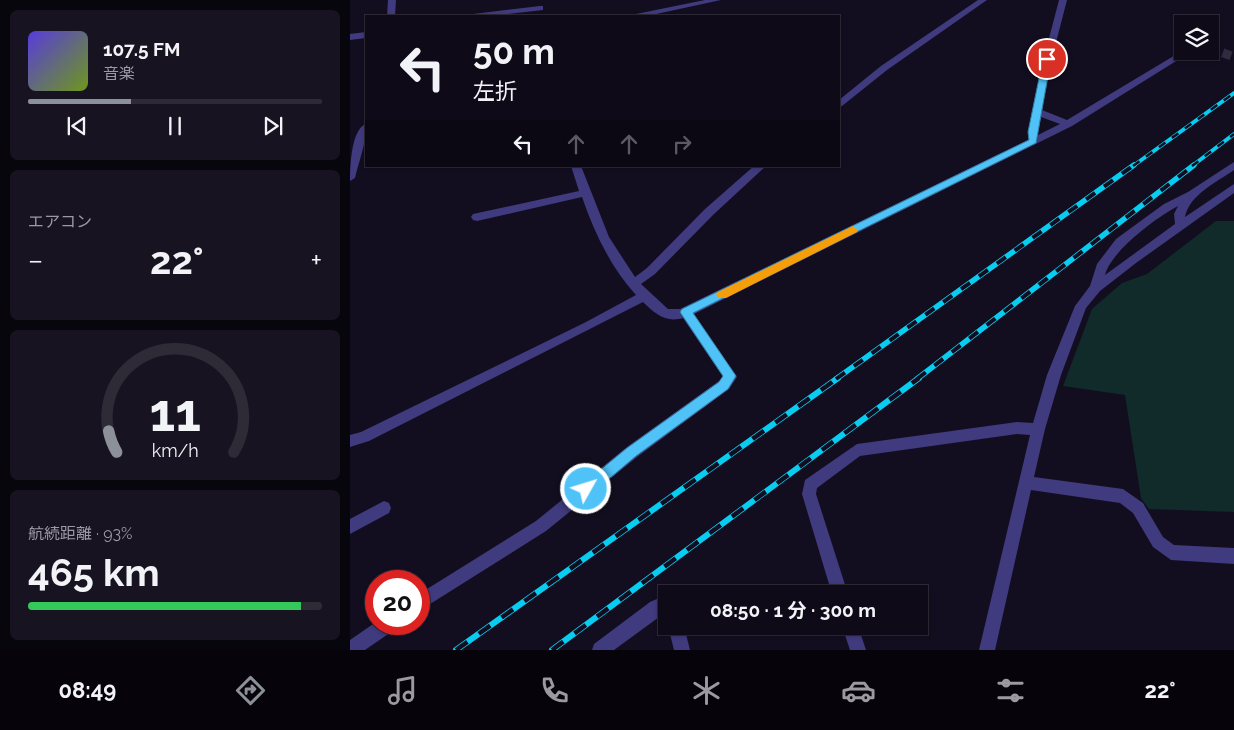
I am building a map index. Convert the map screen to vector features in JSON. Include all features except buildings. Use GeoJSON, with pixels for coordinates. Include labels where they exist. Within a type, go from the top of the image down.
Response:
{"type":"FeatureCollection","features":[{"type":"Feature","properties":{"kind":"street"},"geometry":{"type":"LineString","coordinates":[[391,15],[392,0]]}},
{"type":"Feature","properties":{"kind":"street"},"geometry":{"type":"LineString","coordinates":[[641,15],[717,0]]}},
{"type":"Feature","properties":{"kind":"street"},"geometry":{"type":"LineString","coordinates":[[840,103],[884,68],[982,0]]}},
{"type":"Feature","properties":{"kind":"street"},"geometry":{"type":"LineString","coordinates":[[1033,141],[1047,59],[1060,19],[1063,0]]}},
{"type":"Feature","properties":{"kind":"street"},"geometry":{"type":"LineString","coordinates":[[481,15],[540,8]]}},
{"type":"Feature","properties":{"kind":"street"},"geometry":{"type":"LineString","coordinates":[[350,37],[365,35]]}},
{"type":"Feature","properties":{"kind":"street"},"geometry":{"type":"LineString","coordinates":[[576,167],[603,237],[620,266],[644,296],[667,314],[674,315],[686,312],[1069,124],[1174,60]]}},
{"type":"Feature","properties":{"kind":"street"},"geometry":{"type":"LineString","coordinates":[[1037,112],[1069,124]]}},
{"type":"Feature","properties":{"kind":"street"},"geometry":{"type":"LineString","coordinates":[[350,178],[354,158],[365,129]]}},
{"type":"Feature","properties":{"kind":"street"},"geometry":{"type":"LineString","coordinates":[[1096,288],[1101,267],[1120,242],[1168,207],[1192,195],[1234,165]]}},
{"type":"Feature","properties":{"kind":"street"},"geometry":{"type":"LineString","coordinates":[[633,284],[651,272],[709,212],[760,167]]}},
{"type":"Feature","properties":{"kind":"street"},"geometry":{"type":"LineString","coordinates":[[987,650],[1038,429],[1054,374],[1081,306],[1096,288],[1132,260],[1234,188]]}},
{"type":"Feature","properties":{"kind":"street"},"geometry":{"type":"LineString","coordinates":[[477,217],[585,193]]}},
{"type":"Feature","properties":{"kind":"street"},"geometry":{"type":"LineString","coordinates":[[1181,226],[1178,218],[1179,213],[1192,195]]}},
{"type":"Feature","properties":{"kind":"street"},"geometry":{"type":"LineString","coordinates":[[350,441],[590,326],[644,296]]}},
{"type":"Feature","properties":{"kind":"street"},"geometry":{"type":"LineString","coordinates":[[430,597],[541,526],[632,452],[724,385],[730,376],[686,312]]}},
{"type":"Feature","properties":{"kind":"street"},"geometry":{"type":"LineString","coordinates":[[837,585],[809,494],[810,485],[857,450],[1017,428],[1038,429]]}},
{"type":"Feature","properties":{"kind":"street"},"geometry":{"type":"LineString","coordinates":[[1026,482],[1122,496],[1138,508],[1158,542],[1171,552],[1234,556]]}},
{"type":"Feature","properties":{"kind":"street"},"geometry":{"type":"LineString","coordinates":[[350,527],[384,508]]}},
{"type":"Feature","properties":{"kind":"street"},"geometry":{"type":"LineString","coordinates":[[600,650],[658,607]]}},
{"type":"Feature","properties":{"kind":"street"},"geometry":{"type":"LineString","coordinates":[[350,650],[372,635]]}},
{"type":"Feature","properties":{"kind":"street"},"geometry":{"type":"LineString","coordinates":[[678,635],[682,650]]}},
{"type":"Feature","properties":{"kind":"street"},"geometry":{"type":"LineString","coordinates":[[853,635],[858,650]]}},
{"type":"Feature","properties":{"kind":"green space"},"geometry":{"type":"Polygon","coordinates":[[[1216,221],[1234,221],[1234,512],[1149,509],[1141,498],[1125,395],[1063,386],[1092,309],[1122,283],[1147,274],[1216,221]]]}},
{"type":"Feature","properties":{"kind":"tunnel"},"geometry":{"type":"LineString","coordinates":[[1219,51],[1234,57]]}},
{"type":"Feature","properties":{"kind":"railway"},"geometry":{"type":"LineString","coordinates":[[1133,166],[1234,93]]}},
{"type":"Feature","properties":{"kind":"railway"},"geometry":{"type":"LineString","coordinates":[[1192,166],[1234,134]]}},
{"type":"Feature","properties":{"kind":"railway"},"geometry":{"type":"LineString","coordinates":[[836,379],[1134,165]]}},
{"type":"Feature","properties":{"kind":"railway"},"geometry":{"type":"LineString","coordinates":[[917,379],[1194,165]]}},
{"type":"Feature","properties":{"kind":"railway"},"geometry":{"type":"LineString","coordinates":[[456,650],[838,378]]}},
{"type":"Feature","properties":{"kind":"railway"},"geometry":{"type":"LineString","coordinates":[[552,650],[919,378]]}},
{"type":"Feature","properties":{"kind":"slow traffic"},"geometry":{"type":"LineString","coordinates":[[722,295],[853,230]]}},
{"type":"Feature","properties":{"kind":"route"},"geometry":{"type":"LineString","coordinates":[[586,489],[632,452],[724,385],[730,376],[686,312],[1033,141],[1033,132],[1047,59]]}}]}
